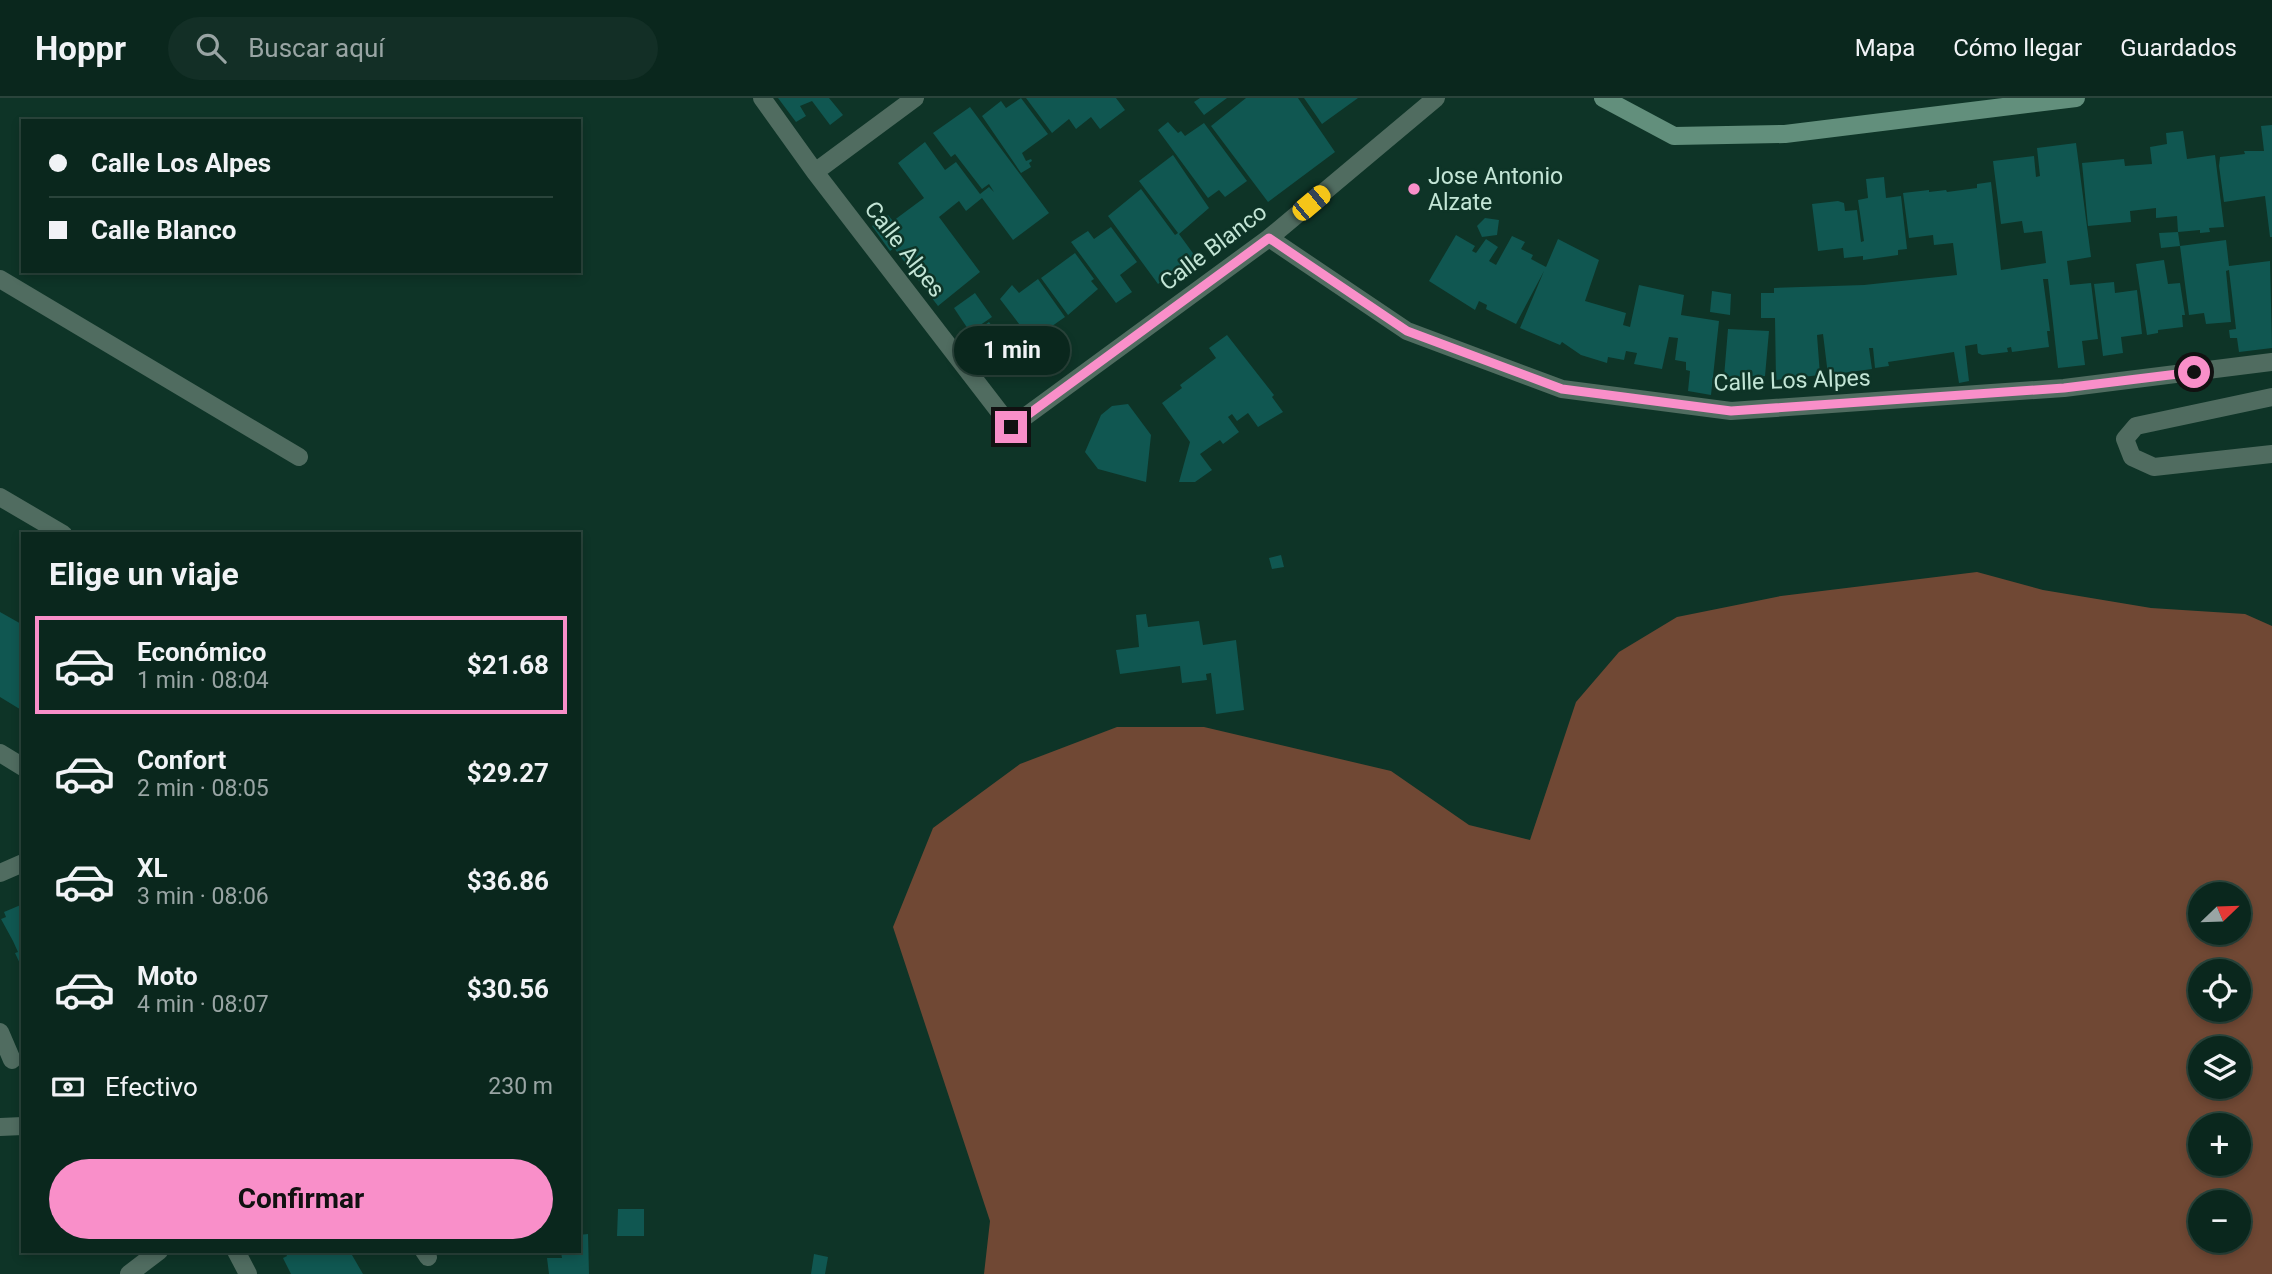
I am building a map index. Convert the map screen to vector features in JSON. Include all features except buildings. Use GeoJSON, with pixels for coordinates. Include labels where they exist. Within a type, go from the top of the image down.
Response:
{"type":"FeatureCollection","features":[{"type":"Feature","properties":{"kind":"street","name":"Calle Alpes"},"geometry":{"type":"LineString","coordinates":[[762,98],[815,172],[1011,427]]}},
{"type":"Feature","properties":{"kind":"street"},"geometry":{"type":"LineString","coordinates":[[815,172],[915,98]]}},
{"type":"Feature","properties":{"kind":"street","name":"Calle Blanco"},"geometry":{"type":"LineString","coordinates":[[1011,427],[1269,238],[1437,98]]}},
{"type":"Feature","properties":{"kind":"street"},"geometry":{"type":"LineString","coordinates":[[1603,98],[1674,136],[1785,134],[2076,98]]}},
{"type":"Feature","properties":{"kind":"street","name":"Calle Los Alpes"},"geometry":{"type":"LineString","coordinates":[[1269,238],[1407,331],[1562,389],[1731,411],[2064,388],[2272,362]]}},
{"type":"Feature","properties":{"kind":"street"},"geometry":{"type":"LineString","coordinates":[[0,279],[299,457]]}},
{"type":"Feature","properties":{"kind":"street"},"geometry":{"type":"LineString","coordinates":[[2272,397],[2136,426],[2124,439],[2132,457],[2154,467],[2272,454]]}},
{"type":"Feature","properties":{"kind":"street"},"geometry":{"type":"LineString","coordinates":[[0,497],[60,532]]}},
{"type":"Feature","properties":{"kind":"street"},"geometry":{"type":"LineString","coordinates":[[0,753],[21,766]]}},
{"type":"Feature","properties":{"kind":"street"},"geometry":{"type":"LineString","coordinates":[[0,873],[21,864]]}},
{"type":"Feature","properties":{"kind":"street"},"geometry":{"type":"LineString","coordinates":[[0,1032],[12,1060]]}},
{"type":"Feature","properties":{"kind":"street"},"geometry":{"type":"LineString","coordinates":[[0,1127],[21,1126]]}},
{"type":"Feature","properties":{"kind":"street"},"geometry":{"type":"LineString","coordinates":[[128,1274],[156,1253]]}},
{"type":"Feature","properties":{"kind":"street"},"geometry":{"type":"LineString","coordinates":[[237,1253],[248,1274]]}},
{"type":"Feature","properties":{"kind":"shaded area"},"geometry":{"type":"Polygon","coordinates":[[[1977,572],[2043,590],[2151,608],[2245,614],[2272,626],[2272,1274],[984,1274],[990,1221],[893,927],[933,828],[1020,764],[1117,727],[1204,727],[1391,771],[1469,825],[1530,840],[1576,702],[1619,652],[1677,617],[1781,596],[1977,572]]]}},
{"type":"Feature","properties":{"kind":"place","name":"Jose Antonio Alzate"},"geometry":{"type":"Point","coordinates":[1414,189]}},
{"type":"Feature","properties":{"kind":"route"},"geometry":{"type":"LineString","coordinates":[[1011,427],[1269,238],[1407,331],[1562,389],[1731,411],[2064,388],[2194,372]]}}]}
